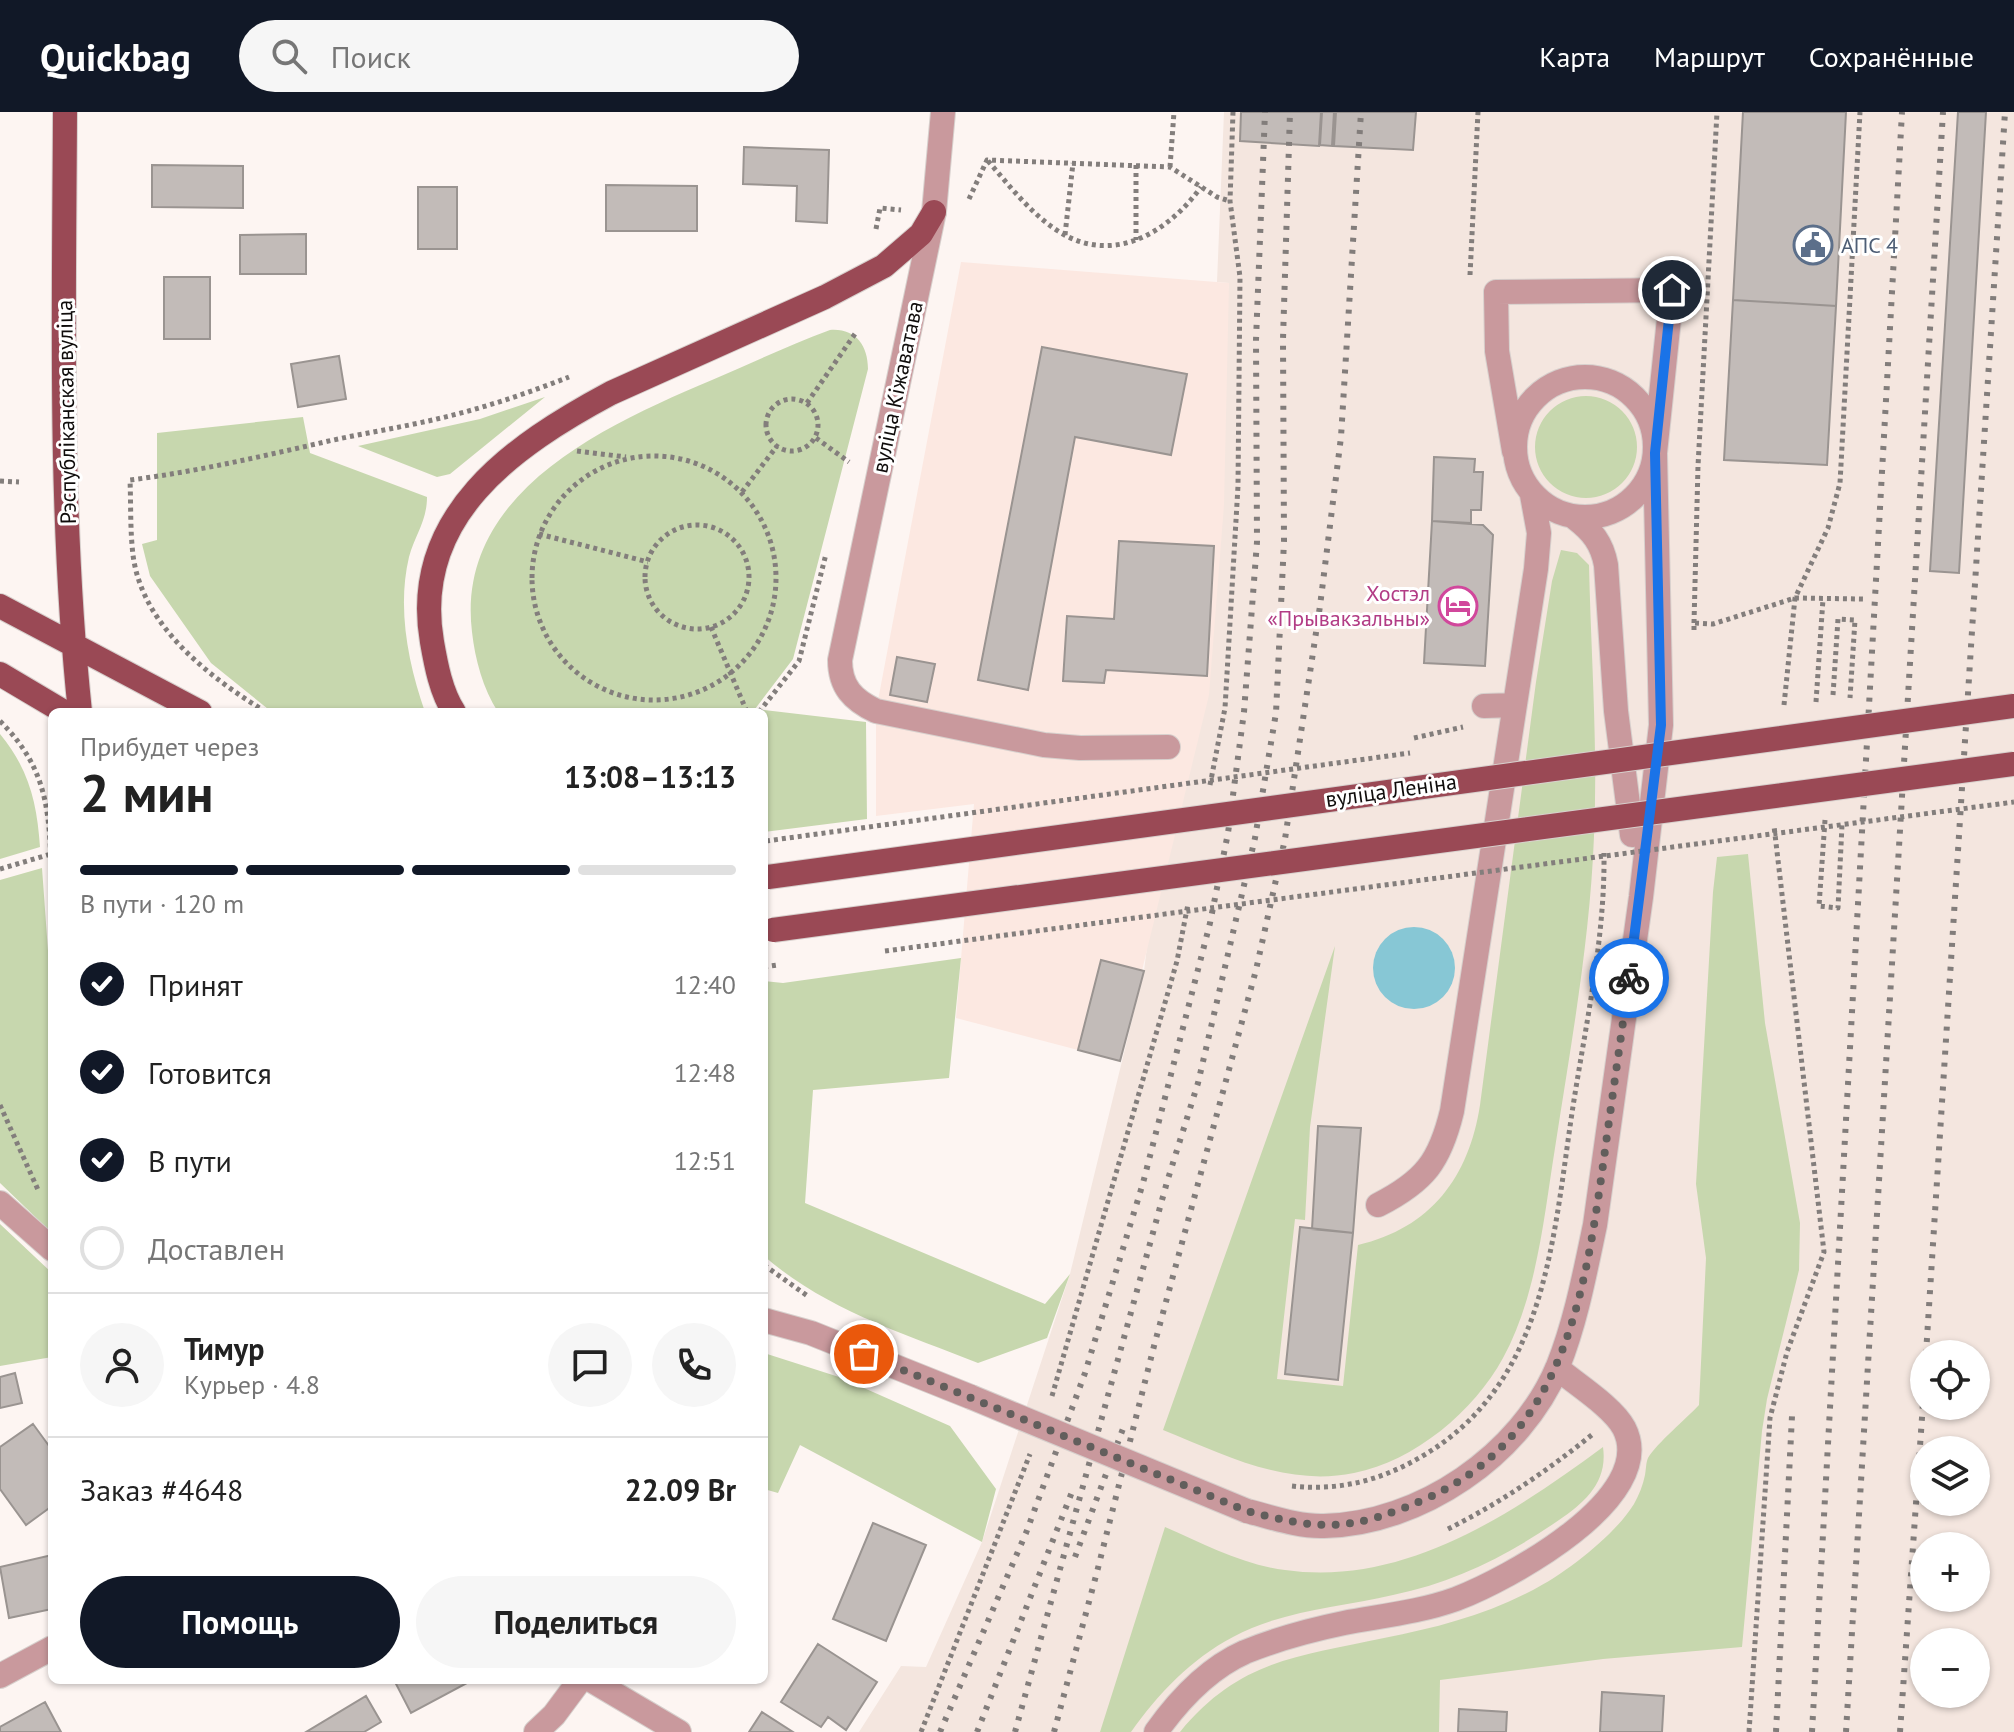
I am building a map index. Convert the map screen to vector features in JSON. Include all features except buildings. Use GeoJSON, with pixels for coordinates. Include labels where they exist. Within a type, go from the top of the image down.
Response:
{"type":"FeatureCollection","features":[{"type":"Feature","properties":{"kind":"main road","name":"Рэспубліканская вуліца"},"geometry":{"type":"LineString","coordinates":[[65,112],[64,482],[80,708]]}},
{"type":"Feature","properties":{"kind":"main road"},"geometry":{"type":"LineString","coordinates":[[452,708],[436,666],[429,626],[430,587],[437,557],[450,527],[482,483],[523,446],[611,393],[825,297],[884,266],[921,234],[934,212]]}},
{"type":"Feature","properties":{"kind":"main road"},"geometry":{"type":"LineString","coordinates":[[0,606],[192,708]]}},
{"type":"Feature","properties":{"kind":"main road"},"geometry":{"type":"LineString","coordinates":[[0,674],[57,708]]}},
{"type":"Feature","properties":{"kind":"main road","name":"вуліца Леніна"},"geometry":{"type":"LineString","coordinates":[[768,877],[2014,706]]}},
{"type":"Feature","properties":{"kind":"main road"},"geometry":{"type":"LineString","coordinates":[[768,931],[2014,764]]}},
{"type":"Feature","properties":{"kind":"street","name":"вуліца Кіжаватава"},"geometry":{"type":"LineString","coordinates":[[943,112],[934,212],[840,660],[843,683],[850,695],[876,711],[1044,745],[1080,748],[1168,747]]}},
{"type":"Feature","properties":{"kind":"street"},"geometry":{"type":"LineString","coordinates":[[1378,1205],[1411,1185],[1427,1169],[1438,1155],[1446,1136],[1455,1095],[1539,551],[1538,518],[1532,495],[1519,475],[1497,351],[1496,292],[1672,290],[1650,476],[1637,495],[1619,509],[1598,517],[1575,518]]}},
{"type":"Feature","properties":{"kind":"street"},"geometry":{"type":"LineString","coordinates":[[768,1321],[811,1333],[1247,1511],[1283,1521],[1332,1526],[1355,1524],[1433,1496],[1469,1475],[1502,1446],[1533,1410],[1557,1368],[1575,1312],[1595,1225],[1641,897],[1661,708],[1654,430],[1645,409],[1629,392],[1609,380],[1586,376],[1563,380],[1542,390],[1526,407],[1516,428],[1514,451]]}},
{"type":"Feature","properties":{"kind":"street"},"geometry":{"type":"LineString","coordinates":[[1532,495],[1551,510],[1575,518],[1594,533],[1604,552],[1616,711],[1641,897]]}},
{"type":"Feature","properties":{"kind":"street"},"geometry":{"type":"LineString","coordinates":[[1484,706],[1515,705]]}},
{"type":"Feature","properties":{"kind":"street"},"geometry":{"type":"LineString","coordinates":[[0,1203],[48,1245]]}},
{"type":"Feature","properties":{"kind":"street"},"geometry":{"type":"LineString","coordinates":[[1156,1732],[1203,1679],[1241,1654],[1289,1636],[1410,1612],[1455,1599],[1502,1579],[1588,1521],[1606,1504],[1619,1484],[1629,1445],[1625,1429],[1615,1416],[1557,1368]]}},
{"type":"Feature","properties":{"kind":"street"},"geometry":{"type":"LineString","coordinates":[[0,1676],[48,1650]]}},
{"type":"Feature","properties":{"kind":"street"},"geometry":{"type":"LineString","coordinates":[[536,1732],[554,1715],[577,1684]]}},
{"type":"Feature","properties":{"kind":"street"},"geometry":{"type":"LineString","coordinates":[[598,1684],[679,1732]]}},
{"type":"Feature","properties":{"kind":"path"},"geometry":{"type":"LineString","coordinates":[[1170,167],[1174,112]]}},
{"type":"Feature","properties":{"kind":"path"},"geometry":{"type":"LineString","coordinates":[[1208,798],[1225,708],[1238,486],[1240,277],[1230,201],[1233,112]]}},
{"type":"Feature","properties":{"kind":"path"},"geometry":{"type":"LineString","coordinates":[[1694,637],[1698,466],[1717,112]]}},
{"type":"Feature","properties":{"kind":"path"},"geometry":{"type":"LineString","coordinates":[[1783,718],[1795,598],[1828,528],[1840,483],[1860,112]]}},
{"type":"Feature","properties":{"kind":"path"},"geometry":{"type":"LineString","coordinates":[[880,208],[962,214],[987,160]]}},
{"type":"Feature","properties":{"kind":"path"},"geometry":{"type":"LineString","coordinates":[[987,160],[1170,167],[1217,197],[1230,201]]}},
{"type":"Feature","properties":{"kind":"path"},"geometry":{"type":"LineString","coordinates":[[987,160],[1040,216],[1065,235],[1095,245],[1136,240],[1158,231],[1179,215],[1201,187]]}},
{"type":"Feature","properties":{"kind":"path"},"geometry":{"type":"LineString","coordinates":[[1065,235],[1073,163]]}},
{"type":"Feature","properties":{"kind":"path"},"geometry":{"type":"LineString","coordinates":[[1136,165],[1136,240]]}},
{"type":"Feature","properties":{"kind":"path"},"geometry":{"type":"LineString","coordinates":[[869,239],[876,231]]}},
{"type":"Feature","properties":{"kind":"path"},"geometry":{"type":"LineString","coordinates":[[807,403],[857,331]]}},
{"type":"Feature","properties":{"kind":"path"},"geometry":{"type":"LineString","coordinates":[[260,708],[204,669],[163,624],[149,600],[133,555],[130,480],[227,465],[445,417],[581,372]]}},
{"type":"Feature","properties":{"kind":"path"},"geometry":{"type":"LineString","coordinates":[[796,398],[807,403],[817,413],[816,438],[802,450],[793,451],[777,446],[771,440],[766,424],[772,408],[786,399],[796,398]]}},
{"type":"Feature","properties":{"kind":"path"},"geometry":{"type":"LineString","coordinates":[[816,438],[849,462]]}},
{"type":"Feature","properties":{"kind":"path"},"geometry":{"type":"LineString","coordinates":[[742,492],[777,446]]}},
{"type":"Feature","properties":{"kind":"path"},"geometry":{"type":"LineString","coordinates":[[846,477],[853,447]]}},
{"type":"Feature","properties":{"kind":"path"},"geometry":{"type":"LineString","coordinates":[[564,449],[630,457],[670,456],[709,468],[742,492],[765,525],[776,564],[774,605],[758,643],[731,674],[695,693],[655,701],[616,695],[581,676],[553,648],[536,612],[531,573],[539,534],[560,498],[591,472],[630,457]]}},
{"type":"Feature","properties":{"kind":"path"},"geometry":{"type":"LineString","coordinates":[[0,481],[19,482]]}},
{"type":"Feature","properties":{"kind":"path"},"geometry":{"type":"LineString","coordinates":[[683,527],[708,527],[731,538],[743,551],[748,567],[749,584],[744,601],[734,615],[711,627],[686,628],[670,622],[658,611],[649,596],[645,579],[655,547],[683,527]]}},
{"type":"Feature","properties":{"kind":"path"},"geometry":{"type":"LineString","coordinates":[[539,534],[648,562]]}},
{"type":"Feature","properties":{"kind":"path"},"geometry":{"type":"LineString","coordinates":[[762,708],[799,661],[830,539]]}},
{"type":"Feature","properties":{"kind":"path"},"geometry":{"type":"LineString","coordinates":[[1694,623],[1713,624],[1795,598],[1863,599]]}},
{"type":"Feature","properties":{"kind":"path"},"geometry":{"type":"LineString","coordinates":[[1823,599],[1816,704],[1827,704]]}},
{"type":"Feature","properties":{"kind":"path"},"geometry":{"type":"LineString","coordinates":[[1833,695],[1838,619],[1855,620],[1850,705]]}},
{"type":"Feature","properties":{"kind":"path"},"geometry":{"type":"LineString","coordinates":[[711,627],[745,708]]}},
{"type":"Feature","properties":{"kind":"path"},"geometry":{"type":"LineString","coordinates":[[0,721],[30,757],[41,781],[48,819]]}},
{"type":"Feature","properties":{"kind":"path"},"geometry":{"type":"LineString","coordinates":[[871,953],[2014,802]]}},
{"type":"Feature","properties":{"kind":"path"},"geometry":{"type":"LineString","coordinates":[[1749,1732],[1770,1418],[1787,1352],[1824,1252],[1774,826],[1775,810]]}},
{"type":"Feature","properties":{"kind":"path"},"geometry":{"type":"LineString","coordinates":[[1825,812],[1819,906],[1838,908],[1842,825]]}},
{"type":"Feature","properties":{"kind":"path"},"geometry":{"type":"LineString","coordinates":[[1281,1484],[1324,1488],[1361,1483],[1398,1470],[1423,1456],[1473,1419],[1501,1385],[1522,1346],[1548,1268],[1601,923],[1604,846]]}},
{"type":"Feature","properties":{"kind":"path"},"geometry":{"type":"LineString","coordinates":[[0,869],[48,855]]}},
{"type":"Feature","properties":{"kind":"path"},"geometry":{"type":"LineString","coordinates":[[1048,1406],[1177,961],[1188,902]]}},
{"type":"Feature","properties":{"kind":"path"},"geometry":{"type":"LineString","coordinates":[[768,966],[793,963]]}},
{"type":"Feature","properties":{"kind":"path"},"geometry":{"type":"LineString","coordinates":[[0,1105],[40,1195]]}},
{"type":"Feature","properties":{"kind":"path"},"geometry":{"type":"LineString","coordinates":[[921,1732],[1031,1449]]}},
{"type":"Feature","properties":{"kind":"shaded area"},"geometry":{"type":"Polygon","coordinates":[[[1224,112],[2014,112],[2014,1732],[859,1732],[901,1666],[926,1667],[982,1542],[1070,1274],[1144,971],[1229,283],[1217,282],[1224,112]]]}},
{"type":"Feature","properties":{"kind":"shaded area"},"geometry":{"type":"Polygon","coordinates":[[[961,262],[1229,283],[1224,505],[1209,695],[1120,1061],[956,1018],[974,804],[876,816],[876,711],[961,262]]]}},
{"type":"Feature","properties":{"kind":"green space"},"geometry":{"type":"Polygon","coordinates":[[[830,330],[839,330],[853,335],[863,346],[868,369],[793,659],[756,708],[496,708],[484,684],[475,653],[473,583],[487,540],[513,503],[546,470],[627,419],[830,330]]]}},
{"type":"Feature","properties":{"kind":"green space"},"geometry":{"type":"Polygon","coordinates":[[[1586,396],[1605,400],[1622,411],[1633,428],[1637,447],[1633,466],[1622,483],[1605,494],[1586,498],[1567,494],[1550,483],[1539,466],[1535,447],[1539,428],[1550,411],[1567,400],[1586,396]]]}},
{"type":"Feature","properties":{"kind":"green space"},"geometry":{"type":"Polygon","coordinates":[[[545,397],[450,474],[437,477],[358,446],[480,419],[545,397]]]}},
{"type":"Feature","properties":{"kind":"green space"},"geometry":{"type":"Polygon","coordinates":[[[303,417],[310,453],[427,497],[423,521],[409,557],[404,596],[409,655],[424,708],[267,708],[211,663],[150,576],[142,544],[157,540],[157,433],[303,417]]]}},
{"type":"Feature","properties":{"kind":"green space"},"geometry":{"type":"Polygon","coordinates":[[[1561,550],[1577,553],[1589,565],[1595,768],[1592,875],[1579,992],[1543,1228],[1515,1334],[1491,1378],[1459,1415],[1420,1445],[1377,1467],[1329,1476],[1280,1472],[1233,1458],[1163,1430],[1335,946],[1310,1127],[1305,1220],[1295,1219],[1277,1379],[1343,1386],[1358,1245],[1384,1237],[1426,1212],[1442,1196],[1467,1155],[1480,1105],[1536,682],[1552,581],[1561,550]]]}},
{"type":"Feature","properties":{"kind":"green space"},"geometry":{"type":"Polygon","coordinates":[[[768,711],[866,722],[867,819],[768,831],[768,711]]]}},
{"type":"Feature","properties":{"kind":"green space"},"geometry":{"type":"Polygon","coordinates":[[[0,734],[18,760],[30,787],[40,847],[0,859],[0,734]]]}},
{"type":"Feature","properties":{"kind":"green space"},"geometry":{"type":"Polygon","coordinates":[[[1748,854],[1765,1023],[1800,1223],[1799,1270],[1762,1431],[1742,1647],[1603,1659],[1440,1680],[1439,1732],[1180,1732],[1225,1689],[1272,1665],[1460,1620],[1497,1607],[1546,1583],[1589,1552],[1626,1516],[1641,1490],[1648,1458],[1699,1405],[1706,1258],[1696,1184],[1713,892],[1717,857],[1748,854]]]}},
{"type":"Feature","properties":{"kind":"green space"},"geometry":{"type":"Polygon","coordinates":[[[42,868],[48,951],[48,1229],[0,1183],[0,880],[42,868]]]}},
{"type":"Feature","properties":{"kind":"green space"},"geometry":{"type":"Polygon","coordinates":[[[961,958],[949,1078],[813,1090],[805,1203],[1045,1304],[1070,1274],[1047,1338],[978,1363],[839,1306],[768,1259],[768,981],[783,983],[961,958]]]}},
{"type":"Feature","properties":{"kind":"green space"},"geometry":{"type":"Polygon","coordinates":[[[0,1224],[48,1269],[48,1358],[0,1366],[0,1224]]]}},
{"type":"Feature","properties":{"kind":"green space"},"geometry":{"type":"Polygon","coordinates":[[[768,1354],[839,1377],[950,1426],[996,1489],[982,1542],[800,1445],[778,1493],[768,1490],[768,1354]]]}},
{"type":"Feature","properties":{"kind":"green space"},"geometry":{"type":"Polygon","coordinates":[[[1603,1447],[1602,1471],[1593,1490],[1578,1506],[1520,1545],[1480,1566],[1416,1590],[1291,1615],[1251,1628],[1189,1667],[1152,1704],[1131,1732],[1100,1732],[1165,1527],[1224,1553],[1269,1567],[1329,1572],[1372,1567],[1414,1556],[1494,1520],[1603,1447]]]}},
{"type":"Feature","properties":{"kind":"water"},"geometry":{"type":"Polygon","coordinates":[[[1406,927],[1422,927],[1437,934],[1448,945],[1455,968],[1452,984],[1443,997],[1422,1009],[1406,1009],[1391,1002],[1380,991],[1373,976],[1373,960],[1380,945],[1391,934],[1406,927]]]}},
{"type":"Feature","properties":{"kind":"railway"},"geometry":{"type":"LineString","coordinates":[[940,1732],[1026,1533],[1085,1373],[1143,1183],[1210,923],[1228,833],[1244,712],[1257,542],[1256,340],[1265,112]]}},
{"type":"Feature","properties":{"kind":"railway"},"geometry":{"type":"LineString","coordinates":[[1015,1732],[1167,1182],[1198,1083],[1255,838],[1276,713],[1284,541],[1283,339],[1290,112]]}},
{"type":"Feature","properties":{"kind":"railway"},"geometry":{"type":"LineString","coordinates":[[1054,1732],[1256,970],[1285,839],[1320,606],[1341,437],[1361,112]]}},
{"type":"Feature","properties":{"kind":"railway"},"geometry":{"type":"LineString","coordinates":[[1812,1732],[1902,112]]}},
{"type":"Feature","properties":{"kind":"railway"},"geometry":{"type":"LineString","coordinates":[[1846,1732],[1943,112]]}},
{"type":"Feature","properties":{"kind":"railway"},"geometry":{"type":"LineString","coordinates":[[1927,1340],[2005,112]]}},
{"type":"Feature","properties":{"kind":"railway"},"geometry":{"type":"LineString","coordinates":[[1776,1732],[1792,1416]]}},
{"type":"Feature","properties":{"kind":"railway"},"geometry":{"type":"LineString","coordinates":[[1900,1732],[1922,1420]]}},
{"type":"Feature","properties":{"kind":"railway"},"geometry":{"type":"LineString","coordinates":[[1075,1557],[1124,1426]]}},
{"type":"Feature","properties":{"kind":"railway"},"geometry":{"type":"LineString","coordinates":[[977,1732],[1072,1492]]}},
{"type":"Feature","properties":{"kind":"way so far"},"geometry":{"type":"LineString","coordinates":[[864,1354],[1247,1511],[1283,1521],[1321,1527],[1355,1524],[1433,1496],[1469,1475],[1502,1446],[1533,1410],[1557,1368],[1572,1324],[1595,1225],[1629,978]]}},
{"type":"Feature","properties":{"kind":"place","name":"АПС 4"},"geometry":{"type":"Point","coordinates":[1813,245]}},
{"type":"Feature","properties":{"kind":"place","name":"Хостэл «Прывакзальны»"},"geometry":{"type":"Point","coordinates":[1458,606]}},
{"type":"Feature","properties":{"kind":"route"},"geometry":{"type":"LineString","coordinates":[[1629,978],[1661,725],[1655,453],[1672,290]]}}]}
